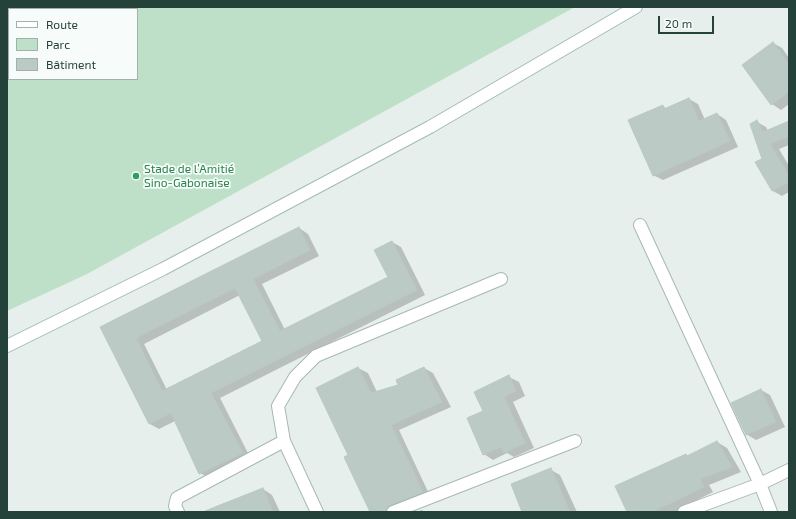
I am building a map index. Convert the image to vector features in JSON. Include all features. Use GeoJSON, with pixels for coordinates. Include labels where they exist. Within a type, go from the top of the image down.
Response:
{"type":"FeatureCollection","features":[{"type":"Feature","properties":{"kind":"street"},"geometry":{"type":"LineString","coordinates":[[7,346],[163,269],[430,127],[636,7]]}},
{"type":"Feature","properties":{"kind":"street"},"geometry":{"type":"LineString","coordinates":[[640,225],[772,512]]}},
{"type":"Feature","properties":{"kind":"street"},"geometry":{"type":"LineString","coordinates":[[317,512],[284,441],[278,406],[295,377],[316,356],[501,279]]}},
{"type":"Feature","properties":{"kind":"street"},"geometry":{"type":"LineString","coordinates":[[178,512],[175,506],[178,498],[284,441]]}},
{"type":"Feature","properties":{"kind":"street"},"geometry":{"type":"LineString","coordinates":[[393,512],[575,441]]}},
{"type":"Feature","properties":{"kind":"street"},"geometry":{"type":"LineString","coordinates":[[684,512],[760,484],[789,470]]}},
{"type":"Feature","properties":{"kind":"green space","name":"Stade de l’Amitié Sino-Gabonaise"},"geometry":{"type":"Polygon","coordinates":[[[7,7],[575,7],[87,274],[7,311],[7,7]]]}},
{"type":"Feature","properties":{"kind":"building"},"geometry":{"type":"Polygon","coordinates":[[[773,42],[789,64],[789,92],[771,105],[742,65],[773,42]]]}},
{"type":"Feature","properties":{"kind":"building"},"geometry":{"type":"Polygon","coordinates":[[[689,98],[699,121],[717,113],[730,141],[653,176],[628,120],[663,105],[664,109],[689,98]]]}},
{"type":"Feature","properties":{"kind":"building"},"geometry":{"type":"Polygon","coordinates":[[[757,120],[763,132],[789,121],[789,136],[770,144],[789,176],[789,182],[772,191],[755,162],[762,159],[750,124],[757,120]]]}},
{"type":"Feature","properties":{"kind":"building"},"geometry":{"type":"Polygon","coordinates":[[[299,227],[310,250],[253,279],[280,331],[388,277],[374,250],[392,241],[417,290],[211,393],[243,453],[199,474],[171,413],[149,424],[100,327],[299,227]],[[235,288],[136,338],[162,391],[262,341],[235,288]]]}},
{"type":"Feature","properties":{"kind":"building"},"geometry":{"type":"Polygon","coordinates":[[[358,367],[371,393],[398,385],[396,380],[424,367],[442,402],[391,425],[423,492],[390,505],[387,507],[386,511],[382,512],[370,512],[344,457],[348,455],[316,388],[358,367]]]}},
{"type":"Feature","properties":{"kind":"building"},"geometry":{"type":"Polygon","coordinates":[[[509,375],[516,391],[504,397],[525,443],[504,453],[501,447],[483,455],[467,418],[483,411],[474,392],[509,375]]]}},
{"type":"Feature","properties":{"kind":"building"},"geometry":{"type":"Polygon","coordinates":[[[761,389],[776,422],[746,435],[731,403],[761,389]]]}},
{"type":"Feature","properties":{"kind":"building"},"geometry":{"type":"Polygon","coordinates":[[[717,441],[732,467],[700,479],[704,487],[652,512],[627,512],[615,486],[686,454],[687,456],[717,441]]]}},
{"type":"Feature","properties":{"kind":"building"},"geometry":{"type":"Polygon","coordinates":[[[551,468],[570,512],[522,512],[511,484],[551,468]]]}},
{"type":"Feature","properties":{"kind":"building"},"geometry":{"type":"Polygon","coordinates":[[[263,488],[273,512],[205,512],[205,511],[263,488]]]}},
{"type":"Feature","properties":{"kind":"place","name":"Stade de l’Amitié Sino-Gabonaise"},"geometry":{"type":"Point","coordinates":[136,176]}}]}
